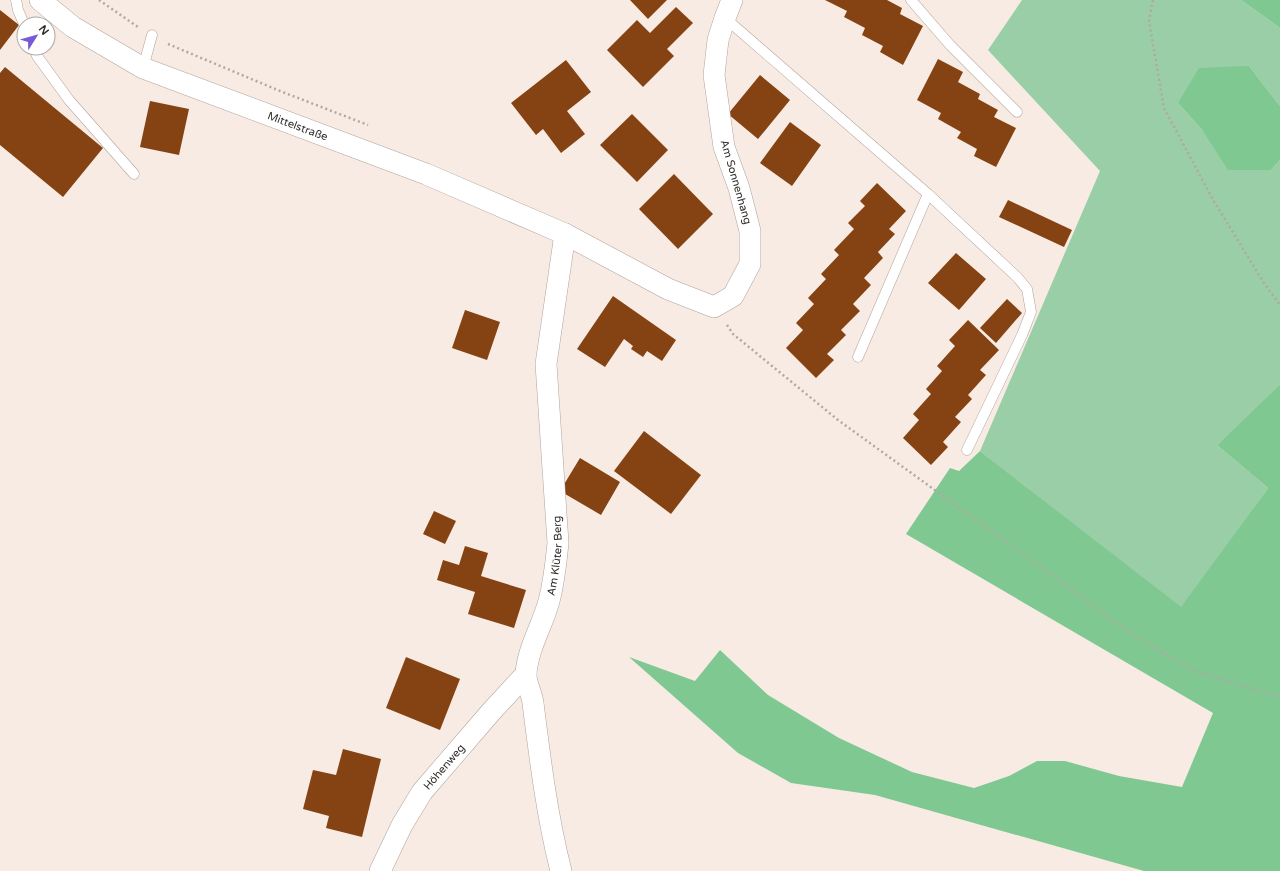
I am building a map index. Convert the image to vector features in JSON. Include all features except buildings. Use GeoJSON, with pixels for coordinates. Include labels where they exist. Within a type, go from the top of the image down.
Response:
{"type":"FeatureCollection","features":[{"type":"Feature","properties":{"kind":"street","name":"Mittelstraße"},"geometry":{"type":"LineString","coordinates":[[40,0],[73,27],[143,68],[426,174],[565,234]]}},
{"type":"Feature","properties":{"kind":"street","name":"Am Sonnenhang"},"geometry":{"type":"LineString","coordinates":[[714,307],[733,296],[750,264],[750,231],[739,188],[724,147],[714,75],[718,40],[729,9]]}},
{"type":"Feature","properties":{"kind":"street"},"geometry":{"type":"LineString","coordinates":[[565,234],[668,290],[714,307]]}},
{"type":"Feature","properties":{"kind":"street","name":"Am Klüter Berg"},"geometry":{"type":"LineString","coordinates":[[561,871],[554,846],[539,756],[533,699],[526,674],[530,655],[549,601],[555,573],[558,543],[546,364],[565,234]]}},
{"type":"Feature","properties":{"kind":"street","name":"Höhenweg"},"geometry":{"type":"LineString","coordinates":[[380,871],[402,825],[422,792],[490,713],[526,674]]}},
{"type":"Feature","properties":{"kind":"lane"},"geometry":{"type":"LineString","coordinates":[[16,0],[21,16]]}},
{"type":"Feature","properties":{"kind":"lane"},"geometry":{"type":"LineString","coordinates":[[911,0],[950,45],[1017,112]]}},
{"type":"Feature","properties":{"kind":"lane"},"geometry":{"type":"LineString","coordinates":[[729,9],[1017,277],[1027,289],[1031,312],[1022,335],[967,450]]}},
{"type":"Feature","properties":{"kind":"lane"},"geometry":{"type":"LineString","coordinates":[[143,68],[152,35]]}},
{"type":"Feature","properties":{"kind":"lane"},"geometry":{"type":"LineString","coordinates":[[37,56],[69,100],[134,174]]}},
{"type":"Feature","properties":{"kind":"lane"},"geometry":{"type":"LineString","coordinates":[[858,357],[928,194]]}},
{"type":"Feature","properties":{"kind":"path"},"geometry":{"type":"LineString","coordinates":[[98,0],[127,20],[169,45],[369,126]]}},
{"type":"Feature","properties":{"kind":"path"},"geometry":{"type":"LineString","coordinates":[[1153,0],[1149,21],[1164,108],[1212,198],[1262,280],[1280,305]]}},
{"type":"Feature","properties":{"kind":"path"},"geometry":{"type":"LineString","coordinates":[[714,307],[733,334],[838,420],[1055,577],[1128,632],[1194,671],[1280,697]]}},
{"type":"Feature","properties":{"kind":"green space"},"geometry":{"type":"Polygon","coordinates":[[[1022,0],[1241,0],[1280,28],[1280,106],[1249,66],[1178,103],[1203,131],[1271,170],[1280,160],[1280,384],[1217,445],[1268,488],[1181,608],[980,451],[1100,171],[988,50],[1022,0]]]}},
{"type":"Feature","properties":{"kind":"green space"},"geometry":{"type":"Polygon","coordinates":[[[1241,0],[1280,0],[1280,28],[1241,0]]]}},
{"type":"Feature","properties":{"kind":"green space"},"geometry":{"type":"Polygon","coordinates":[[[1249,66],[1280,106],[1280,160],[1271,170],[1228,170],[1203,131],[1178,103],[1199,68],[1249,66]]]}},
{"type":"Feature","properties":{"kind":"green space"},"geometry":{"type":"Polygon","coordinates":[[[1280,384],[1280,871],[1144,871],[875,795],[791,783],[738,753],[629,657],[695,681],[720,650],[768,695],[839,738],[912,772],[974,788],[1009,776],[1037,761],[1065,761],[1119,776],[1182,787],[1213,713],[906,534],[950,468],[959,471],[980,451],[1181,607],[1268,488],[1217,445],[1280,384]]]}}]}
